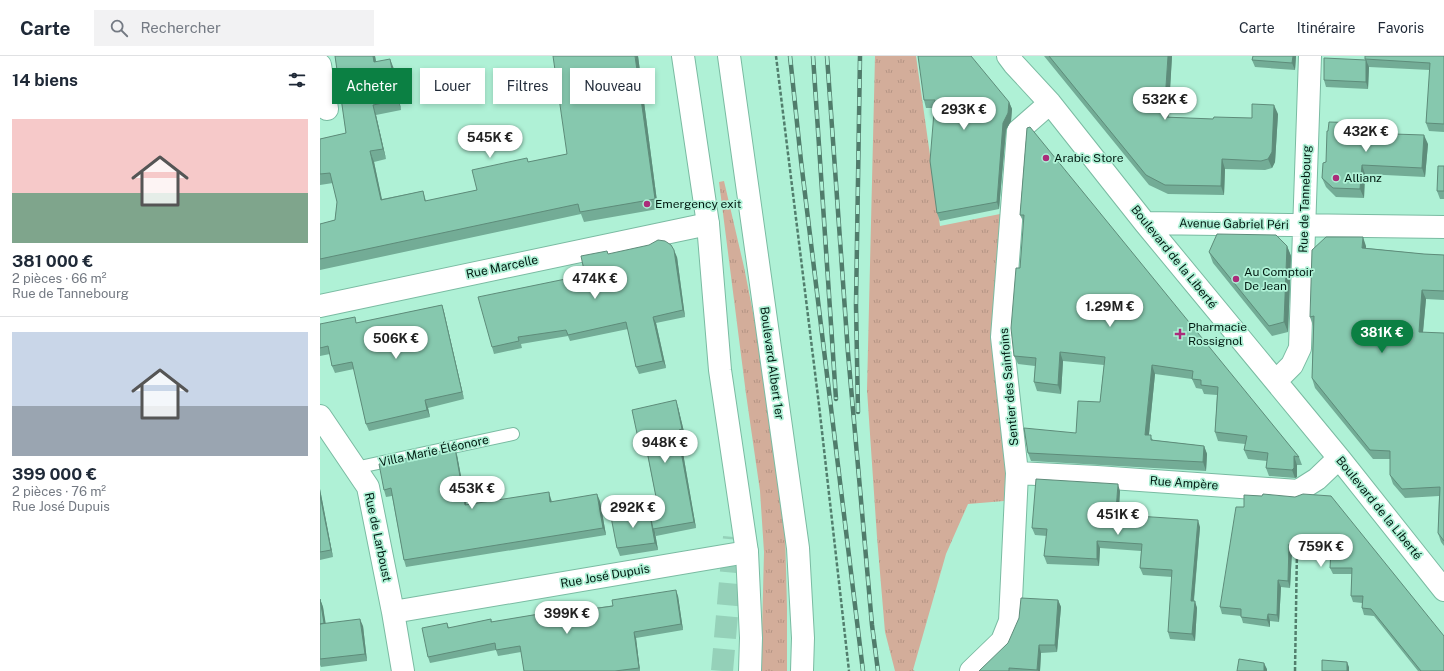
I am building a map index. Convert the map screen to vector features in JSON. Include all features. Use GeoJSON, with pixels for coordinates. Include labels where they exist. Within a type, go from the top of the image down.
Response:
{"type":"FeatureCollection","features":[{"type":"Feature","properties":{"kind":"street"},"geometry":{"type":"LineString","coordinates":[[683,56],[708,224],[720,370],[747,552],[751,638],[750,671]]}},
{"type":"Feature","properties":{"kind":"street","name":"Boulevard Albert 1er"},"geometry":{"type":"LineString","coordinates":[[729,56],[798,548],[803,638],[802,671]]}},
{"type":"Feature","properties":{"kind":"street","name":"Boulevard de la Liberté"},"geometry":{"type":"LineString","coordinates":[[1008,56],[1050,103],[1145,223],[1339,458],[1444,590]]}},
{"type":"Feature","properties":{"kind":"street","name":"Rue de Tannebourg"},"geometry":{"type":"LineString","coordinates":[[1276,381],[1292,365],[1300,348],[1310,56]]}},
{"type":"Feature","properties":{"kind":"street"},"geometry":{"type":"LineString","coordinates":[[320,65],[327,110]]}},
{"type":"Feature","properties":{"kind":"street","name":"Sentier des Sainfoins"},"geometry":{"type":"LineString","coordinates":[[971,671],[1002,641],[1010,621],[1017,473],[1002,337],[1018,131],[1050,103]]}},
{"type":"Feature","properties":{"kind":"street","name":"Avenue Gabriel Péri"},"geometry":{"type":"LineString","coordinates":[[1145,223],[1444,227]]}},
{"type":"Feature","properties":{"kind":"street","name":"Rue Marcelle"},"geometry":{"type":"LineString","coordinates":[[320,306],[708,224]]}},
{"type":"Feature","properties":{"kind":"street","name":"Rue de Larboust"},"geometry":{"type":"LineString","coordinates":[[320,416],[368,487],[393,612],[403,671]]}},
{"type":"Feature","properties":{"kind":"street","name":"Rue Ampère"},"geometry":{"type":"LineString","coordinates":[[1017,473],[1298,491],[1318,479],[1339,458]]}},
{"type":"Feature","properties":{"kind":"street","name":"Rue José Dupuis"},"geometry":{"type":"LineString","coordinates":[[393,612],[747,552]]}},
{"type":"Feature","properties":{"kind":"lane","name":"Villa Marie Éléonore"},"geometry":{"type":"LineString","coordinates":[[355,468],[513,434]]}},
{"type":"Feature","properties":{"kind":"path"},"geometry":{"type":"LineString","coordinates":[[776,56],[819,405],[849,671]]}},
{"type":"Feature","properties":{"kind":"path"},"geometry":{"type":"LineString","coordinates":[[1295,671],[1297,546]]}},
{"type":"Feature","properties":{"kind":"green space"},"geometry":{"type":"Polygon","coordinates":[[[875,56],[916,56],[940,226],[1000,214],[994,339],[1006,461],[1004,501],[968,504],[946,554],[913,670],[915,671],[895,671],[885,632],[867,390],[875,56]]]}},
{"type":"Feature","properties":{"kind":"green space"},"geometry":{"type":"Polygon","coordinates":[[[724,181],[744,267],[765,373],[785,530],[787,671],[761,671],[764,552],[760,491],[719,182],[724,181]]]}},
{"type":"Feature","properties":{"kind":"building"},"geometry":{"type":"Polygon","coordinates":[[[335,56],[373,56],[374,62],[390,59],[392,68],[337,68],[335,56]]]}},
{"type":"Feature","properties":{"kind":"building"},"geometry":{"type":"Polygon","coordinates":[[[553,56],[635,56],[637,68],[570,68],[570,104],[642,104],[655,199],[580,212],[578,204],[320,259],[320,224],[335,220],[337,202],[330,173],[320,174],[320,139],[346,133],[342,104],[378,104],[373,105],[383,149],[370,151],[381,200],[423,191],[425,201],[477,190],[472,170],[527,158],[528,162],[567,154],[560,104],[562,104],[562,68],[555,68],[553,56]]]}},
{"type":"Feature","properties":{"kind":"building"},"geometry":{"type":"Polygon","coordinates":[[[918,56],[971,56],[1009,102],[1008,113],[1003,123],[997,202],[937,213],[930,161],[935,100],[924,100],[918,56]]]}},
{"type":"Feature","properties":{"kind":"building"},"geometry":{"type":"Polygon","coordinates":[[[1049,56],[1168,56],[1164,117],[1213,119],[1214,117],[1252,118],[1252,104],[1274,105],[1272,152],[1268,159],[1261,161],[1222,159],[1221,186],[1165,185],[1146,175],[1049,56]]]}},
{"type":"Feature","properties":{"kind":"building"},"geometry":{"type":"Polygon","coordinates":[[[1253,56],[1293,56],[1292,63],[1252,60],[1253,56]]]}},
{"type":"Feature","properties":{"kind":"building"},"geometry":{"type":"Polygon","coordinates":[[[1365,56],[1444,56],[1444,124],[1426,123],[1430,63],[1365,59],[1365,56]]]}},
{"type":"Feature","properties":{"kind":"building"},"geometry":{"type":"Polygon","coordinates":[[[1324,58],[1366,60],[1366,82],[1324,80],[1324,58]]]}},
{"type":"Feature","properties":{"kind":"building"},"geometry":{"type":"Polygon","coordinates":[[[1329,122],[1363,123],[1363,133],[1424,135],[1422,168],[1362,165],[1360,189],[1333,188],[1322,178],[1323,163],[1326,162],[1327,131],[1329,122]]]}},
{"type":"Feature","properties":{"kind":"building"},"geometry":{"type":"Polygon","coordinates":[[[1030,127],[1299,457],[1294,456],[1294,468],[1292,470],[1266,468],[1268,453],[1244,450],[1247,436],[1215,432],[1218,387],[1201,385],[1201,380],[1192,379],[1193,371],[1152,365],[1145,435],[1151,435],[1151,440],[1204,446],[1203,462],[1028,453],[1024,428],[1076,433],[1078,401],[1100,402],[1105,357],[1060,352],[1058,385],[1034,382],[1036,358],[1014,356],[1011,328],[1016,268],[1020,268],[1024,215],[1020,215],[1027,128],[1030,127]]]}},
{"type":"Feature","properties":{"kind":"building"},"geometry":{"type":"Polygon","coordinates":[[[1438,166],[1444,166],[1444,191],[1437,191],[1438,166]]]}},
{"type":"Feature","properties":{"kind":"building"},"geometry":{"type":"Polygon","coordinates":[[[1217,234],[1276,235],[1287,246],[1284,322],[1269,326],[1209,252],[1217,234]]]}},
{"type":"Feature","properties":{"kind":"building"},"geometry":{"type":"Polygon","coordinates":[[[1326,237],[1363,237],[1362,248],[1444,255],[1444,291],[1422,290],[1419,332],[1444,333],[1444,541],[1438,533],[1440,487],[1402,489],[1390,475],[1390,451],[1370,450],[1312,378],[1314,316],[1310,317],[1312,250],[1326,237]]]}},
{"type":"Feature","properties":{"kind":"building"},"geometry":{"type":"Polygon","coordinates":[[[658,240],[665,241],[671,245],[674,250],[683,310],[653,317],[663,361],[636,367],[626,322],[568,335],[566,330],[518,337],[519,341],[492,347],[478,297],[585,275],[581,256],[607,251],[608,254],[649,245],[658,240]]]}},
{"type":"Feature","properties":{"kind":"building"},"geometry":{"type":"Polygon","coordinates":[[[442,305],[462,392],[425,400],[427,410],[366,424],[352,362],[332,366],[328,346],[320,348],[320,324],[355,317],[356,323],[442,305]]]}},
{"type":"Feature","properties":{"kind":"building"},"geometry":{"type":"Polygon","coordinates":[[[676,400],[682,429],[679,430],[682,446],[680,446],[694,522],[653,529],[648,504],[657,502],[644,436],[638,438],[632,410],[676,400]]]}},
{"type":"Feature","properties":{"kind":"building"},"geometry":{"type":"Polygon","coordinates":[[[455,448],[465,505],[549,492],[550,502],[597,494],[603,528],[404,560],[391,488],[384,490],[379,464],[455,448]]]}},
{"type":"Feature","properties":{"kind":"building"},"geometry":{"type":"Polygon","coordinates":[[[1036,479],[1118,484],[1116,511],[1137,511],[1137,516],[1198,520],[1191,601],[1195,601],[1192,634],[1168,632],[1172,570],[1140,568],[1142,544],[1097,541],[1097,559],[1044,556],[1047,529],[1032,528],[1036,479]]]}},
{"type":"Feature","properties":{"kind":"building"},"geometry":{"type":"Polygon","coordinates":[[[1263,494],[1295,497],[1303,494],[1331,496],[1444,636],[1444,671],[1421,671],[1371,609],[1362,608],[1363,596],[1351,596],[1352,568],[1330,568],[1331,548],[1289,544],[1288,581],[1278,580],[1277,615],[1268,614],[1267,620],[1241,617],[1241,609],[1220,607],[1236,507],[1244,507],[1244,495],[1262,496],[1263,494]]]}},
{"type":"Feature","properties":{"kind":"building"},"geometry":{"type":"Polygon","coordinates":[[[320,495],[331,550],[320,552],[320,495]]]}},
{"type":"Feature","properties":{"kind":"building"},"geometry":{"type":"Polygon","coordinates":[[[649,510],[655,543],[617,548],[611,517],[649,510]]]}},
{"type":"Feature","properties":{"kind":"building"},"geometry":{"type":"Polygon","coordinates":[[[676,590],[681,624],[634,632],[639,668],[615,671],[524,671],[520,646],[496,650],[495,643],[428,657],[422,628],[447,623],[448,628],[491,619],[491,622],[539,614],[540,616],[613,606],[612,600],[676,590]]]}},
{"type":"Feature","properties":{"kind":"building"},"geometry":{"type":"Polygon","coordinates":[[[1021,598],[1058,600],[1055,645],[1039,645],[1037,670],[1009,668],[1009,671],[979,671],[1008,643],[1019,618],[1021,598]]]}},
{"type":"Feature","properties":{"kind":"building"},"geometry":{"type":"Polygon","coordinates":[[[320,599],[324,623],[320,624],[320,599]]]}},
{"type":"Feature","properties":{"kind":"building"},"geometry":{"type":"Polygon","coordinates":[[[360,619],[365,654],[320,659],[320,624],[360,619]]]}},
{"type":"Feature","properties":{"kind":"building"},"geometry":{"type":"Polygon","coordinates":[[[1239,659],[1264,663],[1264,671],[1237,671],[1239,659]]]}},
{"type":"Feature","properties":{"kind":"building"},"geometry":{"type":"Polygon","coordinates":[[[1322,660],[1347,662],[1347,671],[1322,671],[1322,660]]]}},
{"type":"Feature","properties":{"kind":"tunnel"},"geometry":{"type":"LineString","coordinates":[[722,671],[734,537]]}},
{"type":"Feature","properties":{"kind":"railway"},"geometry":{"type":"LineString","coordinates":[[790,56],[801,161],[863,671]]}},
{"type":"Feature","properties":{"kind":"railway"},"geometry":{"type":"LineString","coordinates":[[813,56],[836,399]]}},
{"type":"Feature","properties":{"kind":"railway"},"geometry":{"type":"LineString","coordinates":[[827,56],[848,353],[872,625],[878,671]]}},
{"type":"Feature","properties":{"kind":"railway"},"geometry":{"type":"LineString","coordinates":[[858,412],[856,305],[860,56]]}},
{"type":"Feature","properties":{"kind":"place","name":"Arabic Store"},"geometry":{"type":"Point","coordinates":[1046,158]}},
{"type":"Feature","properties":{"kind":"place","name":"Allianz"},"geometry":{"type":"Point","coordinates":[1336,178]}},
{"type":"Feature","properties":{"kind":"place","name":"Emergency exit"},"geometry":{"type":"Point","coordinates":[647,204]}},
{"type":"Feature","properties":{"kind":"place","name":"Au Comptoir De Jean"},"geometry":{"type":"Point","coordinates":[1236,279]}},
{"type":"Feature","properties":{"kind":"place","name":"Pharmacie Rossignol"},"geometry":{"type":"Point","coordinates":[1180,334]}}]}
